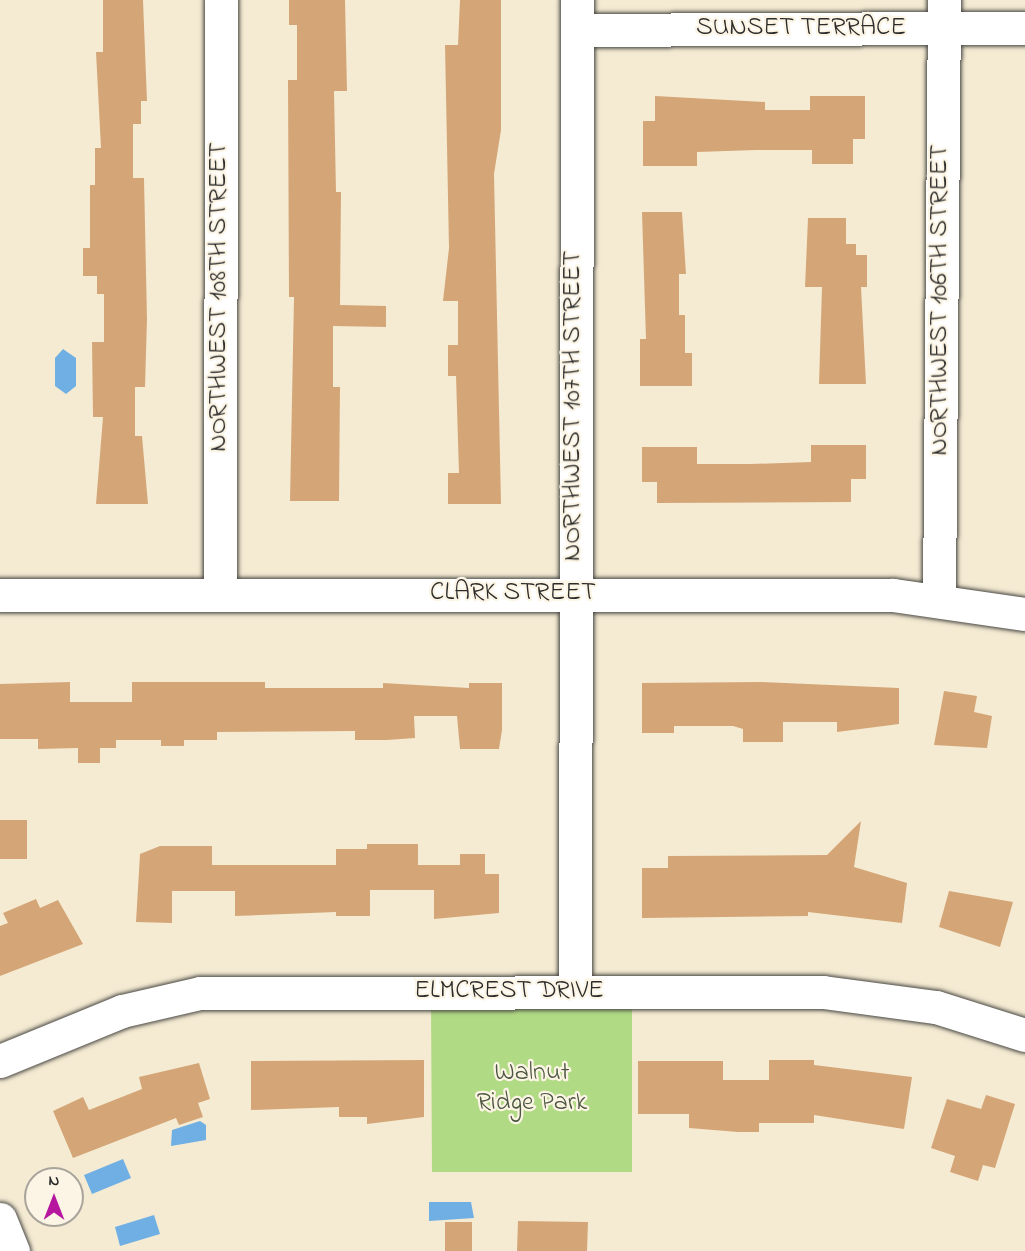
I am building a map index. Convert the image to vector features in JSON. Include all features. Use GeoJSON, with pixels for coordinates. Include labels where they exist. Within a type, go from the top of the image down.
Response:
{"type":"FeatureCollection","features":[{"type":"Feature","properties":{"kind":"street","name":"NORTHWEST 108TH STREET"},"geometry":{"type":"LineString","coordinates":[[220,595],[221,0]]}},
{"type":"Feature","properties":{"kind":"street","name":"SUNSET TERRACE"},"geometry":{"type":"LineString","coordinates":[[577,15],[943,14],[1025,28]]}},
{"type":"Feature","properties":{"kind":"street","name":"NORTHWEST 106TH STREET"},"geometry":{"type":"LineString","coordinates":[[939,599],[943,14]]}},
{"type":"Feature","properties":{"kind":"street","name":"NORTHWEST 107TH STREET"},"geometry":{"type":"LineString","coordinates":[[574,992],[573,594],[577,15]]}},
{"type":"Feature","properties":{"kind":"street","name":"CLARK STREET"},"geometry":{"type":"LineString","coordinates":[[0,595],[573,594],[939,599],[1025,614]]}},
{"type":"Feature","properties":{"kind":"street","name":"ELMCREST DRIVE"},"geometry":{"type":"LineString","coordinates":[[0,1061],[174,996],[574,992],[879,997],[936,1007],[1025,1035]]}},
{"type":"Feature","properties":{"kind":"street"},"geometry":{"type":"LineString","coordinates":[[0,1219],[13,1251]]}},
{"type":"Feature","properties":{"kind":"green space","name":"Walnut Ridge Park"},"geometry":{"type":"Polygon","coordinates":[[[431,1005],[632,1005],[632,1172],[432,1172],[431,1005]]]}},
{"type":"Feature","properties":{"kind":"water"},"geometry":{"type":"Polygon","coordinates":[[[63,349],[76,358],[76,386],[66,394],[55,386],[55,358],[63,349]]]}},
{"type":"Feature","properties":{"kind":"water"},"geometry":{"type":"Polygon","coordinates":[[[200,1121],[206,1125],[206,1140],[171,1146],[172,1130],[200,1121]]]}},
{"type":"Feature","properties":{"kind":"water"},"geometry":{"type":"Polygon","coordinates":[[[123,1159],[131,1178],[92,1194],[84,1175],[123,1159]]]}},
{"type":"Feature","properties":{"kind":"water"},"geometry":{"type":"Polygon","coordinates":[[[429,1202],[471,1202],[474,1218],[429,1221],[429,1202]]]}},
{"type":"Feature","properties":{"kind":"water"},"geometry":{"type":"Polygon","coordinates":[[[154,1215],[160,1234],[120,1246],[115,1227],[154,1215]]]}},
{"type":"Feature","properties":{"kind":"building"},"geometry":{"type":"Polygon","coordinates":[[[103,0],[143,0],[147,101],[141,101],[141,124],[133,124],[133,178],[144,178],[147,319],[145,387],[135,387],[135,436],[142,436],[148,504],[96,504],[103,417],[93,417],[92,342],[104,342],[104,294],[97,294],[97,276],[83,276],[83,248],[90,248],[90,185],[95,185],[95,148],[101,148],[96,52],[103,52],[103,0]]]}},
{"type":"Feature","properties":{"kind":"building"},"geometry":{"type":"Polygon","coordinates":[[[289,0],[345,0],[347,91],[334,91],[336,192],[341,192],[340,305],[386,306],[386,327],[333,326],[333,387],[340,387],[339,501],[290,501],[294,297],[289,297],[288,80],[297,80],[297,25],[289,25],[289,0]]]}},
{"type":"Feature","properties":{"kind":"building"},"geometry":{"type":"Polygon","coordinates":[[[460,0],[501,0],[501,130],[494,174],[501,504],[448,504],[448,473],[459,473],[456,376],[448,376],[448,345],[458,345],[458,301],[443,301],[449,248],[445,45],[458,45],[460,0]]]}},
{"type":"Feature","properties":{"kind":"building"},"geometry":{"type":"Polygon","coordinates":[[[655,96],[765,102],[765,110],[810,110],[810,96],[865,96],[865,139],[853,139],[853,164],[812,164],[812,150],[756,150],[697,152],[697,166],[643,166],[643,121],[655,121],[655,96]]]}},
{"type":"Feature","properties":{"kind":"building"},"geometry":{"type":"Polygon","coordinates":[[[642,212],[682,212],[686,274],[679,274],[679,315],[685,315],[685,353],[692,353],[692,386],[640,386],[640,339],[646,339],[642,212]]]}},
{"type":"Feature","properties":{"kind":"building"},"geometry":{"type":"Polygon","coordinates":[[[808,218],[846,218],[846,244],[856,244],[856,255],[867,255],[867,287],[861,287],[866,384],[819,384],[822,287],[805,287],[808,218]]]}},
{"type":"Feature","properties":{"kind":"building"},"geometry":{"type":"Polygon","coordinates":[[[811,445],[866,445],[866,479],[851,479],[851,502],[657,503],[657,482],[642,482],[642,447],[697,447],[697,464],[751,464],[811,462],[811,445]]]}},
{"type":"Feature","properties":{"kind":"building"},"geometry":{"type":"Polygon","coordinates":[[[70,682],[70,702],[132,702],[132,682],[265,682],[265,688],[383,688],[383,683],[469,688],[469,683],[502,683],[502,730],[499,749],[460,749],[457,716],[414,716],[415,738],[387,740],[355,740],[355,731],[217,732],[217,740],[184,740],[184,746],[161,746],[161,740],[116,740],[116,748],[100,748],[100,763],[78,763],[78,748],[38,749],[38,739],[0,739],[0,684],[70,682]]]}},
{"type":"Feature","properties":{"kind":"building"},"geometry":{"type":"Polygon","coordinates":[[[761,682],[899,688],[899,724],[837,732],[837,722],[783,722],[783,742],[743,742],[743,729],[733,726],[674,726],[674,733],[642,733],[642,683],[761,682]]]}},
{"type":"Feature","properties":{"kind":"building"},"geometry":{"type":"Polygon","coordinates":[[[944,691],[977,696],[974,712],[992,716],[987,748],[934,745],[944,691]]]}},
{"type":"Feature","properties":{"kind":"building"},"geometry":{"type":"Polygon","coordinates":[[[0,820],[27,820],[27,859],[0,859],[0,820]]]}},
{"type":"Feature","properties":{"kind":"building"},"geometry":{"type":"Polygon","coordinates":[[[861,821],[854,867],[907,883],[902,923],[808,912],[808,916],[642,918],[642,868],[668,868],[668,856],[827,855],[861,821]]]}},
{"type":"Feature","properties":{"kind":"building"},"geometry":{"type":"Polygon","coordinates":[[[367,844],[418,844],[418,865],[460,865],[460,854],[485,854],[485,874],[499,874],[499,913],[434,919],[434,890],[370,890],[370,916],[336,916],[336,912],[235,916],[235,891],[172,891],[172,923],[136,922],[140,854],[160,846],[212,846],[212,865],[336,865],[336,849],[367,849],[367,844]]]}},
{"type":"Feature","properties":{"kind":"building"},"geometry":{"type":"Polygon","coordinates":[[[949,891],[1013,902],[1000,947],[939,927],[949,891]]]}},
{"type":"Feature","properties":{"kind":"building"},"geometry":{"type":"Polygon","coordinates":[[[36,899],[40,908],[58,900],[83,944],[0,976],[0,926],[8,923],[3,913],[36,899]]]}},
{"type":"Feature","properties":{"kind":"building"},"geometry":{"type":"Polygon","coordinates":[[[424,1060],[424,1117],[367,1124],[367,1117],[339,1117],[339,1107],[251,1110],[251,1061],[424,1060]]]}},
{"type":"Feature","properties":{"kind":"building"},"geometry":{"type":"Polygon","coordinates":[[[769,1060],[814,1060],[814,1065],[912,1077],[904,1129],[814,1115],[814,1123],[759,1123],[759,1132],[738,1132],[689,1128],[689,1114],[638,1114],[638,1061],[723,1061],[723,1080],[769,1080],[769,1060]]]}},
{"type":"Feature","properties":{"kind":"building"},"geometry":{"type":"Polygon","coordinates":[[[199,1063],[210,1099],[198,1103],[203,1117],[179,1125],[176,1118],[73,1158],[53,1111],[83,1097],[89,1110],[142,1089],[139,1077],[199,1063]]]}},
{"type":"Feature","properties":{"kind":"building"},"geometry":{"type":"Polygon","coordinates":[[[986,1095],[1015,1104],[995,1168],[983,1165],[978,1181],[950,1172],[955,1156],[931,1148],[947,1099],[981,1109],[986,1095]]]}},
{"type":"Feature","properties":{"kind":"building"},"geometry":{"type":"Polygon","coordinates":[[[518,1221],[588,1222],[587,1251],[517,1251],[518,1221]]]}},
{"type":"Feature","properties":{"kind":"building"},"geometry":{"type":"Polygon","coordinates":[[[445,1222],[472,1222],[472,1251],[445,1251],[445,1222]]]}}]}
